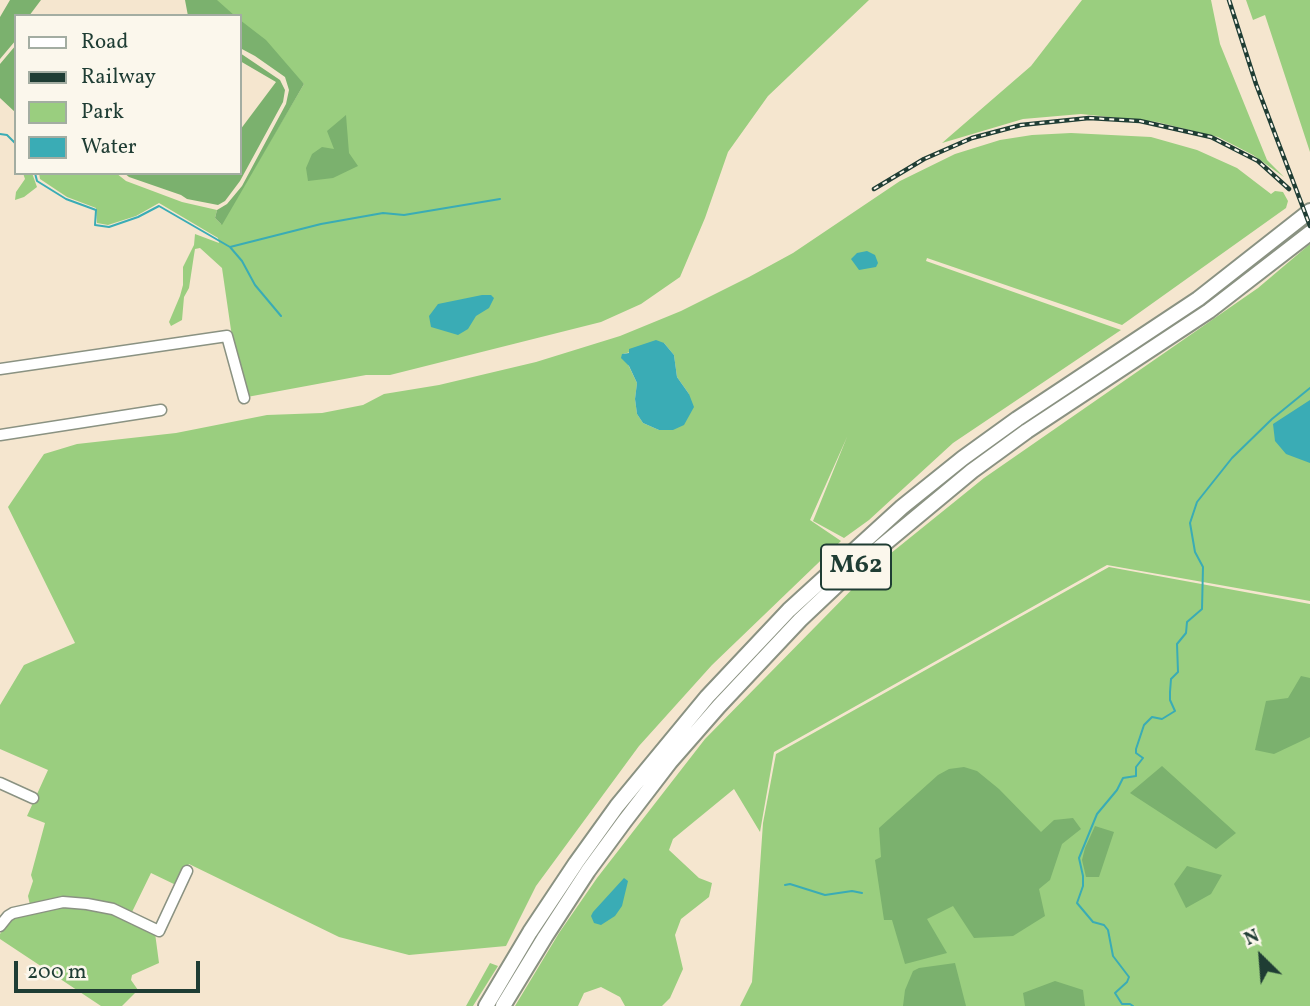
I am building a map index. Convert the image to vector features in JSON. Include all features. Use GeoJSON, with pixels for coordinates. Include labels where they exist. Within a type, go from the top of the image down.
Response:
{"type":"FeatureCollection","features":[{"type":"Feature","properties":{"kind":"highway","name":"M62"},"geometry":{"type":"LineString","coordinates":[[486,1006],[537,921],[617,806],[707,696],[789,610],[902,507],[963,458],[1198,299],[1310,211]]}},
{"type":"Feature","properties":{"kind":"highway","name":"M62"},"geometry":{"type":"LineString","coordinates":[[503,1006],[588,871],[670,762],[742,680],[809,611],[893,535],[972,471],[1027,431],[1209,311],[1310,233]]}},
{"type":"Feature","properties":{"kind":"street"},"geometry":{"type":"LineString","coordinates":[[0,369],[227,336],[244,398]]}},
{"type":"Feature","properties":{"kind":"street"},"geometry":{"type":"LineString","coordinates":[[0,435],[161,410]]}},
{"type":"Feature","properties":{"kind":"street"},"geometry":{"type":"LineString","coordinates":[[0,783],[33,798]]}},
{"type":"Feature","properties":{"kind":"street"},"geometry":{"type":"LineString","coordinates":[[0,926],[13,914],[63,902],[113,909],[159,931],[187,871]]}},
{"type":"Feature","properties":{"kind":"green space"},"geometry":{"type":"Polygon","coordinates":[[[10,0],[41,0],[30,14],[14,14],[14,42],[0,59],[0,17],[10,0]]]}},
{"type":"Feature","properties":{"kind":"green space"},"geometry":{"type":"Polygon","coordinates":[[[185,0],[217,0],[233,14],[188,14],[185,0]]]}},
{"type":"Feature","properties":{"kind":"green space"},"geometry":{"type":"Polygon","coordinates":[[[210,0],[869,0],[768,96],[728,152],[705,218],[680,277],[641,304],[601,322],[390,375],[366,375],[247,397],[231,330],[222,268],[200,248],[195,249],[189,288],[184,297],[182,320],[171,326],[169,322],[180,296],[183,267],[194,245],[195,234],[219,243],[218,238],[159,203],[136,216],[108,225],[97,223],[96,208],[67,197],[40,179],[39,175],[118,175],[126,181],[182,202],[217,210],[215,218],[221,224],[304,84],[242,33],[242,14],[220,14],[210,0]]]}},
{"type":"Feature","properties":{"kind":"green space"},"geometry":{"type":"Polygon","coordinates":[[[1082,0],[1211,0],[1220,44],[1267,160],[1284,177],[1253,155],[1218,137],[1157,122],[1081,114],[1023,119],[942,143],[1031,66],[1082,0]]]}},
{"type":"Feature","properties":{"kind":"green space"},"geometry":{"type":"Polygon","coordinates":[[[1246,0],[1310,0],[1310,152],[1265,15],[1253,20],[1246,0]]]}},
{"type":"Feature","properties":{"kind":"green space"},"geometry":{"type":"Polygon","coordinates":[[[242,22],[266,40],[304,84],[222,225],[215,218],[217,210],[227,204],[242,186],[286,104],[289,90],[285,77],[242,49],[242,22]]]}},
{"type":"Feature","properties":{"kind":"green space"},"geometry":{"type":"Polygon","coordinates":[[[14,47],[14,111],[0,98],[0,64],[14,47]]]}},
{"type":"Feature","properties":{"kind":"green space"},"geometry":{"type":"Polygon","coordinates":[[[242,54],[280,80],[285,90],[283,102],[240,181],[225,201],[218,205],[187,199],[126,175],[242,175],[242,127],[276,82],[242,62],[242,54]]]}},
{"type":"Feature","properties":{"kind":"green space"},"geometry":{"type":"Polygon","coordinates":[[[346,115],[349,153],[358,166],[333,178],[308,181],[306,168],[312,154],[322,147],[334,149],[327,131],[346,115]]]}},
{"type":"Feature","properties":{"kind":"green space"},"geometry":{"type":"Polygon","coordinates":[[[1071,133],[1151,137],[1197,150],[1237,168],[1271,194],[1275,191],[1283,192],[1288,201],[1286,208],[1122,325],[927,258],[926,261],[1121,330],[953,443],[869,520],[844,538],[813,521],[847,437],[810,520],[841,541],[712,665],[639,746],[536,886],[506,946],[409,955],[339,937],[189,864],[178,886],[151,873],[131,914],[114,906],[30,905],[28,896],[33,881],[31,875],[45,823],[27,816],[48,770],[0,749],[0,705],[24,665],[75,643],[8,507],[44,454],[77,444],[176,433],[267,415],[322,413],[363,405],[384,394],[439,385],[536,362],[620,336],[681,311],[749,277],[793,253],[900,181],[955,154],[1000,140],[1071,133]],[[664,343],[623,354],[637,383],[637,414],[643,423],[659,430],[689,394],[677,377],[674,355],[664,343]]]}},
{"type":"Feature","properties":{"kind":"green space"},"geometry":{"type":"Polygon","coordinates":[[[24,175],[33,175],[37,187],[15,200],[16,192],[25,179],[24,175]]]}},
{"type":"Feature","properties":{"kind":"green space"},"geometry":{"type":"Polygon","coordinates":[[[1310,244],[1310,601],[1107,565],[774,752],[760,832],[734,789],[673,839],[669,850],[699,878],[712,883],[709,897],[681,919],[675,935],[683,969],[670,998],[662,1006],[625,1006],[620,997],[601,987],[584,993],[578,1006],[515,1006],[559,933],[597,878],[705,739],[875,566],[984,478],[1258,288],[1310,244]]]}},
{"type":"Feature","properties":{"kind":"green space"},"geometry":{"type":"Polygon","coordinates":[[[1109,567],[1310,604],[1310,1006],[740,1006],[752,982],[763,823],[776,754],[1109,567]]]}},
{"type":"Feature","properties":{"kind":"green space"},"geometry":{"type":"Polygon","coordinates":[[[1301,676],[1310,678],[1310,737],[1274,754],[1255,750],[1266,701],[1288,698],[1301,676]]]}},
{"type":"Feature","properties":{"kind":"green space"},"geometry":{"type":"Polygon","coordinates":[[[1162,766],[1236,833],[1216,849],[1130,793],[1162,766]]]}},
{"type":"Feature","properties":{"kind":"green space"},"geometry":{"type":"Polygon","coordinates":[[[964,767],[977,771],[999,789],[1041,832],[1054,820],[1073,818],[1081,829],[1062,844],[1050,880],[1039,889],[1045,916],[1013,936],[974,938],[953,906],[927,919],[947,953],[905,964],[892,920],[884,920],[875,860],[881,857],[879,828],[938,775],[949,769],[964,767]]]}},
{"type":"Feature","properties":{"kind":"green space"},"geometry":{"type":"Polygon","coordinates":[[[1095,826],[1114,832],[1099,877],[1086,877],[1082,860],[1095,826]]]}},
{"type":"Feature","properties":{"kind":"green space"},"geometry":{"type":"Polygon","coordinates":[[[1187,866],[1222,875],[1211,894],[1186,908],[1174,884],[1187,866]]]}},
{"type":"Feature","properties":{"kind":"green space"},"geometry":{"type":"Polygon","coordinates":[[[52,906],[111,910],[155,933],[159,963],[132,975],[131,980],[138,990],[122,1006],[101,1006],[0,939],[0,934],[10,919],[52,906]]]}},
{"type":"Feature","properties":{"kind":"green space"},"geometry":{"type":"Polygon","coordinates":[[[490,963],[498,966],[473,1006],[466,1006],[490,963]]]}},
{"type":"Feature","properties":{"kind":"green space"},"geometry":{"type":"Polygon","coordinates":[[[955,963],[966,1006],[903,1006],[905,990],[913,971],[955,963]]]}},
{"type":"Feature","properties":{"kind":"green space"},"geometry":{"type":"Polygon","coordinates":[[[1055,981],[1083,990],[1085,1006],[1025,1006],[1023,993],[1055,981]]]}},
{"type":"Feature","properties":{"kind":"water"},"geometry":{"type":"Polygon","coordinates":[[[867,251],[875,255],[878,263],[876,267],[859,270],[851,259],[857,253],[867,251]]]}},
{"type":"Feature","properties":{"kind":"water"},"geometry":{"type":"Polygon","coordinates":[[[491,295],[494,298],[489,308],[476,316],[468,329],[458,335],[431,327],[429,316],[438,304],[491,295]]]}},
{"type":"Feature","properties":{"kind":"water"},"geometry":{"type":"Polygon","coordinates":[[[656,340],[664,343],[674,355],[677,377],[694,407],[684,425],[673,430],[659,430],[643,423],[637,414],[637,383],[629,366],[621,358],[622,354],[629,353],[629,349],[656,340]]]}},
{"type":"Feature","properties":{"kind":"water"},"geometry":{"type":"Polygon","coordinates":[[[1310,400],[1310,463],[1286,454],[1275,441],[1273,424],[1310,400]]]}},
{"type":"Feature","properties":{"kind":"water"},"geometry":{"type":"Polygon","coordinates":[[[624,878],[628,881],[622,906],[615,916],[601,925],[594,923],[591,916],[593,912],[624,878]]]}},
{"type":"Feature","properties":{"kind":"waterway"},"geometry":{"type":"LineString","coordinates":[[0,134],[7,135],[14,142]]}},
{"type":"Feature","properties":{"kind":"waterway"},"geometry":{"type":"LineString","coordinates":[[36,175],[37,181],[66,199],[96,210],[95,225],[109,227],[159,206],[230,247],[321,224],[383,213],[404,215],[500,199]]}},
{"type":"Feature","properties":{"kind":"waterway"},"geometry":{"type":"LineString","coordinates":[[230,247],[242,261],[255,285],[281,316]]}},
{"type":"Feature","properties":{"kind":"waterway"},"geometry":{"type":"LineString","coordinates":[[1133,1006],[1122,1004],[1115,993],[1129,977],[1113,956],[1108,930],[1104,925],[1093,922],[1077,903],[1083,886],[1079,858],[1097,814],[1117,790],[1123,778],[1136,776],[1136,767],[1143,758],[1136,753],[1136,749],[1144,725],[1152,717],[1162,719],[1175,711],[1170,692],[1171,679],[1178,672],[1177,644],[1186,633],[1187,622],[1202,609],[1203,567],[1195,552],[1190,523],[1197,502],[1232,458],[1272,419],[1310,388]]}},
{"type":"Feature","properties":{"kind":"waterway"},"geometry":{"type":"LineString","coordinates":[[785,885],[790,884],[825,895],[852,891],[862,893]]}},
{"type":"Feature","properties":{"kind":"railway"},"geometry":{"type":"LineString","coordinates":[[1229,0],[1256,84],[1310,226]]}},
{"type":"Feature","properties":{"kind":"railway"},"geometry":{"type":"LineString","coordinates":[[874,189],[924,159],[972,138],[1021,125],[1089,118],[1140,121],[1211,137],[1258,161],[1289,189]]}}]}
